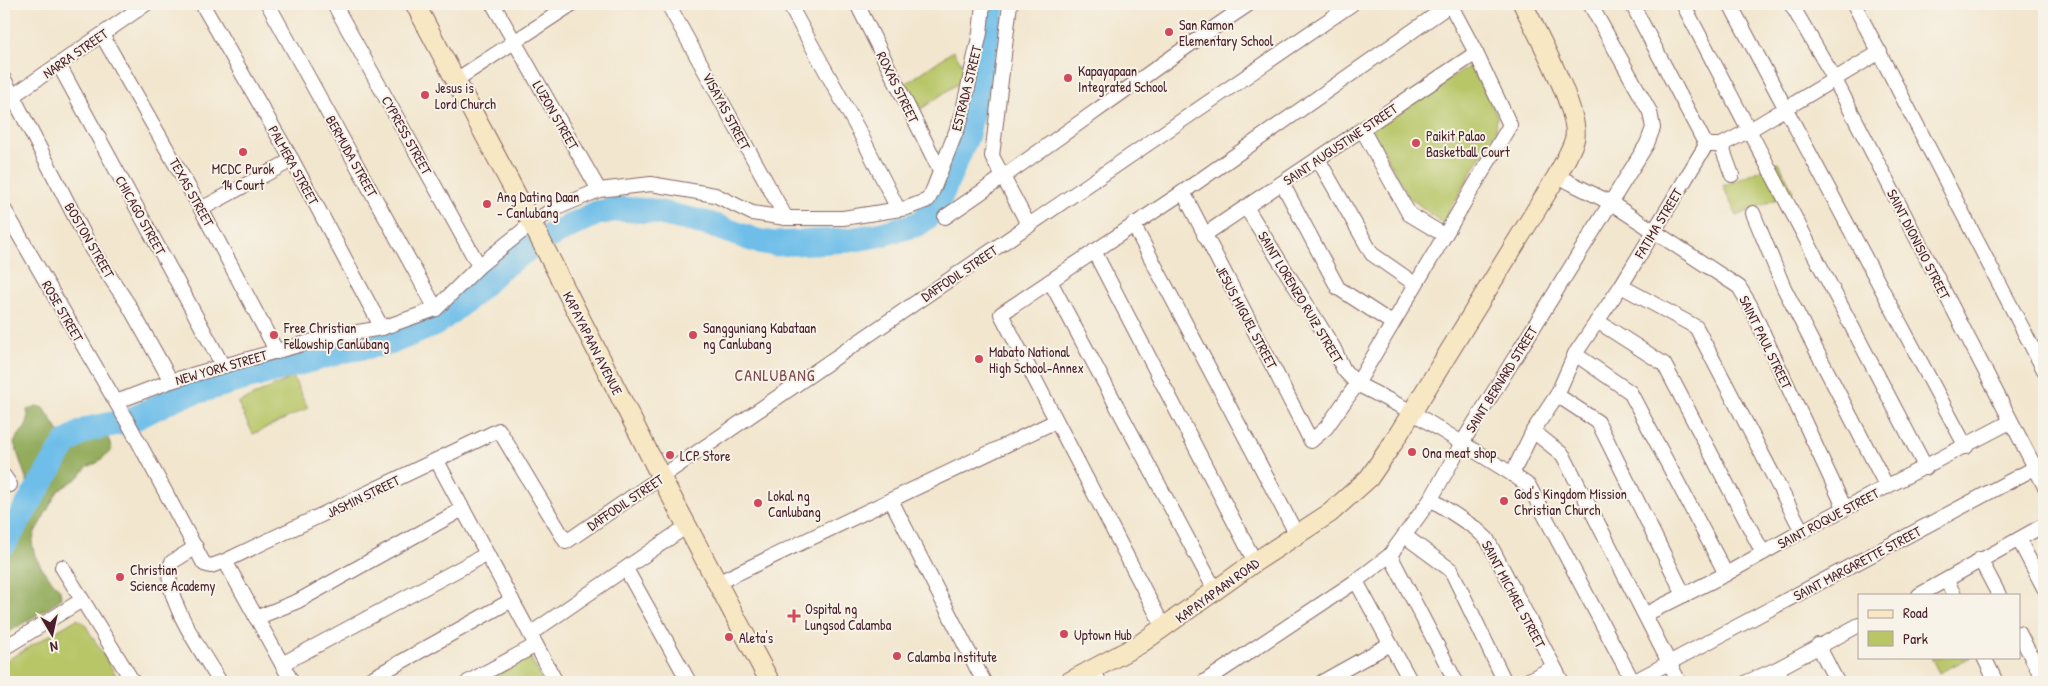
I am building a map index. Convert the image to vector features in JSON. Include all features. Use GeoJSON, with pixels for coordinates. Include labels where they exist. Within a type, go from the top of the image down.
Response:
{"type":"FeatureCollection","features":[{"type":"Feature","properties":{"kind":"street","name":"NARRA STREET"},"geometry":{"type":"LineString","coordinates":[[9,99],[146,4]]}},
{"type":"Feature","properties":{"kind":"street","name":"PALMERA STREET"},"geometry":{"type":"LineString","coordinates":[[202,4],[292,160],[382,328]]}},
{"type":"Feature","properties":{"kind":"street","name":"BERMUDA STREET"},"geometry":{"type":"LineString","coordinates":[[268,4],[436,309]]}},
{"type":"Feature","properties":{"kind":"street","name":"CYPRESS STREET"},"geometry":{"type":"LineString","coordinates":[[334,4],[479,266]]}},
{"type":"Feature","properties":{"kind":"street","name":"KAPAYAPAAN AVENUE"},"geometry":{"type":"LineString","coordinates":[[415,4],[770,682]]}},
{"type":"Feature","properties":{"kind":"street","name":"LUZON STREET"},"geometry":{"type":"LineString","coordinates":[[493,4],[599,190]]}},
{"type":"Feature","properties":{"kind":"street"},"geometry":{"type":"LineString","coordinates":[[456,80],[514,40],[572,4]]}},
{"type":"Feature","properties":{"kind":"street","name":"VISAYAS STREET"},"geometry":{"type":"LineString","coordinates":[[668,4],[786,218]]}},
{"type":"Feature","properties":{"kind":"street"},"geometry":{"type":"LineString","coordinates":[[788,4],[860,133],[898,209]]}},
{"type":"Feature","properties":{"kind":"street","name":"ROXAS STREET"},"geometry":{"type":"LineString","coordinates":[[857,4],[940,171]]}},
{"type":"Feature","properties":{"kind":"street","name":"ESTRADA STREET"},"geometry":{"type":"LineString","coordinates":[[898,209],[914,207],[928,200],[965,106],[980,33],[983,4]]}},
{"type":"Feature","properties":{"kind":"street"},"geometry":{"type":"LineString","coordinates":[[1010,4],[992,156],[1029,226]]}},
{"type":"Feature","properties":{"kind":"street"},"geometry":{"type":"LineString","coordinates":[[945,217],[1003,178],[1161,63],[1250,4]]}},
{"type":"Feature","properties":{"kind":"street","name":"DAFFODIL STREET"},"geometry":{"type":"LineString","coordinates":[[566,542],[1352,4]]}},
{"type":"Feature","properties":{"kind":"street"},"geometry":{"type":"LineString","coordinates":[[1164,628],[1001,314],[1183,192],[1450,4],[1476,53],[1510,125],[1392,323],[1358,384],[1412,412],[1529,486],[1633,682]]}},
{"type":"Feature","properties":{"kind":"street","name":"KAPAYAPAAN ROAD"},"geometry":{"type":"LineString","coordinates":[[1069,682],[1096,676],[1255,562],[1330,513],[1360,488],[1389,450],[1557,176],[1575,138],[1574,118],[1567,98],[1523,4]]}},
{"type":"Feature","properties":{"kind":"street","name":"SAINT BERNARD STREET"},"geometry":{"type":"LineString","coordinates":[[1204,682],[1218,678],[1390,555],[1431,498],[1462,443],[1647,144],[1651,136],[1653,124],[1650,112],[1590,4]]}},
{"type":"Feature","properties":{"kind":"street"},"geometry":{"type":"LineString","coordinates":[[1632,4],[1706,145],[1720,145],[1748,131],[1880,52]]}},
{"type":"Feature","properties":{"kind":"street"},"geometry":{"type":"LineString","coordinates":[[1683,4],[1926,468]]}},
{"type":"Feature","properties":{"kind":"street"},"geometry":{"type":"LineString","coordinates":[[1730,4],[1966,446]]}},
{"type":"Feature","properties":{"kind":"street","name":"SAINT DIONISIO STREET"},"geometry":{"type":"LineString","coordinates":[[1791,4],[1834,78],[2010,422],[2040,465],[2044,485]]}},
{"type":"Feature","properties":{"kind":"street"},"geometry":{"type":"LineString","coordinates":[[1854,4],[2044,370]]}},
{"type":"Feature","properties":{"kind":"street","name":"TEXAS STREET"},"geometry":{"type":"LineString","coordinates":[[102,35],[201,209],[278,352]]}},
{"type":"Feature","properties":{"kind":"street","name":"SAINT AUGUSTINE STREET"},"geometry":{"type":"LineString","coordinates":[[1204,235],[1476,53]]}},
{"type":"Feature","properties":{"kind":"street","name":"CHICAGO STREET"},"geometry":{"type":"LineString","coordinates":[[59,65],[224,366]]}},
{"type":"Feature","properties":{"kind":"street","name":"BOSTON STREET"},"geometry":{"type":"LineString","coordinates":[[4,79],[9,99],[92,250],[128,304],[171,381]]}},
{"type":"Feature","properties":{"kind":"street"},"geometry":{"type":"LineString","coordinates":[[1362,129],[1409,214],[1444,235]]}},
{"type":"Feature","properties":{"kind":"street","name":"FATIMA STREET"},"geometry":{"type":"LineString","coordinates":[[1512,474],[1532,430],[1557,395],[1575,354],[1621,286],[1706,145]]}},
{"type":"Feature","properties":{"kind":"street"},"geometry":{"type":"LineString","coordinates":[[1720,145],[1732,175]]}},
{"type":"Feature","properties":{"kind":"street"},"geometry":{"type":"LineString","coordinates":[[1318,159],[1372,254],[1415,284]]}},
{"type":"Feature","properties":{"kind":"street"},"geometry":{"type":"LineString","coordinates":[[201,209],[292,160]]}},
{"type":"Feature","properties":{"kind":"street","name":"SAINT PAUL STREET"},"geometry":{"type":"LineString","coordinates":[[1557,176],[1611,203],[1739,286],[1750,305],[1845,509]]}},
{"type":"Feature","properties":{"kind":"street"},"geometry":{"type":"LineString","coordinates":[[1282,183],[1338,288],[1392,323]]}},
{"type":"Feature","properties":{"kind":"street","name":"NEW YORK STREET"},"geometry":{"type":"LineString","coordinates":[[119,407],[171,381],[328,338],[382,328],[436,309],[479,266],[537,235],[552,210],[599,190],[651,184],[715,195],[752,213],[786,218],[844,218],[898,209]]}},
{"type":"Feature","properties":{"kind":"street","name":"JESUS MIGUEL STREET"},"geometry":{"type":"LineString","coordinates":[[1183,192],[1311,440],[1326,428],[1358,384]]}},
{"type":"Feature","properties":{"kind":"street","name":"SAINT LORENZO RUIZ STREET"},"geometry":{"type":"LineString","coordinates":[[1246,207],[1333,347],[1344,370],[1358,384]]}},
{"type":"Feature","properties":{"kind":"street","name":"ROSE STREET"},"geometry":{"type":"LineString","coordinates":[[4,209],[131,428],[204,564],[211,566],[226,561]]}},
{"type":"Feature","properties":{"kind":"street"},"geometry":{"type":"LineString","coordinates":[[1753,213],[1784,288],[1888,487]]}},
{"type":"Feature","properties":{"kind":"street"},"geometry":{"type":"LineString","coordinates":[[1134,224],[1297,535]]}},
{"type":"Feature","properties":{"kind":"street"},"geometry":{"type":"LineString","coordinates":[[1094,251],[1255,562]]}},
{"type":"Feature","properties":{"kind":"street"},"geometry":{"type":"LineString","coordinates":[[1050,281],[1215,590]]}},
{"type":"Feature","properties":{"kind":"street"},"geometry":{"type":"LineString","coordinates":[[1621,286],[1696,327],[1802,530]]}},
{"type":"Feature","properties":{"kind":"street"},"geometry":{"type":"LineString","coordinates":[[1597,321],[1664,364],[1763,553]]}},
{"type":"Feature","properties":{"kind":"street"},"geometry":{"type":"LineString","coordinates":[[1575,354],[1630,392],[1726,574]]}},
{"type":"Feature","properties":{"kind":"street"},"geometry":{"type":"LineString","coordinates":[[1557,395],[1598,422],[1684,595]]}},
{"type":"Feature","properties":{"kind":"street"},"geometry":{"type":"LineString","coordinates":[[718,583],[1056,420]]}},
{"type":"Feature","properties":{"kind":"street","name":"SAINT ROQUE STREET"},"geometry":{"type":"LineString","coordinates":[[1646,614],[1726,574],[1802,530],[1926,468],[2010,422]]}},
{"type":"Feature","properties":{"kind":"street","name":"JASMIN STREET"},"geometry":{"type":"LineString","coordinates":[[226,561],[499,430],[566,542]]}},
{"type":"Feature","properties":{"kind":"street"},"geometry":{"type":"LineString","coordinates":[[1532,430],[1563,455],[1646,614],[1679,682]]}},
{"type":"Feature","properties":{"kind":"street"},"geometry":{"type":"LineString","coordinates":[[437,461],[556,682]]}},
{"type":"Feature","properties":{"kind":"street","name":"SAINT MARGARETTE STREET"},"geometry":{"type":"LineString","coordinates":[[1633,682],[2040,465]]}},
{"type":"Feature","properties":{"kind":"street","name":"SAINT MICHAEL STREET"},"geometry":{"type":"LineString","coordinates":[[1431,498],[1475,528],[1487,539],[1562,682]]}},
{"type":"Feature","properties":{"kind":"street"},"geometry":{"type":"LineString","coordinates":[[891,500],[984,682]]}},
{"type":"Feature","properties":{"kind":"street"},"geometry":{"type":"LineString","coordinates":[[256,618],[298,601],[463,509]]}},
{"type":"Feature","properties":{"kind":"street"},"geometry":{"type":"LineString","coordinates":[[1921,594],[1947,581],[1980,559],[2019,540],[2044,525]]}},
{"type":"Feature","properties":{"kind":"street"},"geometry":{"type":"LineString","coordinates":[[468,682],[533,640],[626,569],[687,526]]}},
{"type":"Feature","properties":{"kind":"street"},"geometry":{"type":"LineString","coordinates":[[1405,536],[1451,570],[1505,682]]}},
{"type":"Feature","properties":{"kind":"street"},"geometry":{"type":"LineString","coordinates":[[2019,540],[2044,588]]}},
{"type":"Feature","properties":{"kind":"street"},"geometry":{"type":"LineString","coordinates":[[196,548],[172,562],[169,573],[170,585],[186,623],[220,682]]}},
{"type":"Feature","properties":{"kind":"street"},"geometry":{"type":"LineString","coordinates":[[282,664],[487,554]]}},
{"type":"Feature","properties":{"kind":"street"},"geometry":{"type":"LineString","coordinates":[[1390,555],[1456,682]]}},
{"type":"Feature","properties":{"kind":"street"},"geometry":{"type":"LineString","coordinates":[[1980,559],[1998,594]]}},
{"type":"Feature","properties":{"kind":"street"},"geometry":{"type":"LineString","coordinates":[[226,561],[292,682]]}},
{"type":"Feature","properties":{"kind":"street"},"geometry":{"type":"LineString","coordinates":[[62,567],[132,682]]}},
{"type":"Feature","properties":{"kind":"street"},"geometry":{"type":"LineString","coordinates":[[626,569],[689,682]]}},
{"type":"Feature","properties":{"kind":"street"},"geometry":{"type":"LineString","coordinates":[[1356,581],[1411,682]]}},
{"type":"Feature","properties":{"kind":"street"},"geometry":{"type":"LineString","coordinates":[[1947,581],[1954,594]]}},
{"type":"Feature","properties":{"kind":"street"},"geometry":{"type":"LineString","coordinates":[[4,648],[82,600]]}},
{"type":"Feature","properties":{"kind":"street"},"geometry":{"type":"LineString","coordinates":[[365,682],[512,600]]}},
{"type":"Feature","properties":{"kind":"street"},"geometry":{"type":"LineString","coordinates":[[1748,682],[1777,669],[1818,645],[1858,625]]}},
{"type":"Feature","properties":{"kind":"street"},"geometry":{"type":"LineString","coordinates":[[2020,635],[2044,681]]}},
{"type":"Feature","properties":{"kind":"street"},"geometry":{"type":"LineString","coordinates":[[1322,682],[1390,644]]}},
{"type":"Feature","properties":{"kind":"street"},"geometry":{"type":"LineString","coordinates":[[1818,645],[1837,682]]}},
{"type":"Feature","properties":{"kind":"street"},"geometry":{"type":"LineString","coordinates":[[1984,658],[1996,682]]}},
{"type":"Feature","properties":{"kind":"street"},"geometry":{"type":"LineString","coordinates":[[1525,682],[1554,667]]}},
{"type":"Feature","properties":{"kind":"street"},"geometry":{"type":"LineString","coordinates":[[1777,669],[1784,682]]}},
{"type":"Feature","properties":{"kind":"green space"},"geometry":{"type":"Polygon","coordinates":[[[953,51],[970,75],[921,109],[904,85],[953,51]]]}},
{"type":"Feature","properties":{"kind":"green space"},"geometry":{"type":"Polygon","coordinates":[[[1470,66],[1497,115],[1496,130],[1442,223],[1408,196],[1371,128],[1470,66]]]}},
{"type":"Feature","properties":{"kind":"green space"},"geometry":{"type":"Polygon","coordinates":[[[1779,162],[1793,192],[1737,216],[1723,186],[1779,162]]]}},
{"type":"Feature","properties":{"kind":"green space"},"geometry":{"type":"Polygon","coordinates":[[[639,202],[698,212],[714,217],[748,233],[772,237],[812,237],[854,233],[913,220],[916,229],[879,240],[846,246],[768,250],[757,248],[709,228],[651,216],[613,214],[592,218],[550,241],[545,233],[601,206],[639,202]]]}},
{"type":"Feature","properties":{"kind":"green space"},"geometry":{"type":"Polygon","coordinates":[[[293,377],[308,408],[253,434],[238,403],[293,377]]]}},
{"type":"Feature","properties":{"kind":"green space"},"geometry":{"type":"Polygon","coordinates":[[[36,406],[44,408],[61,435],[94,425],[107,435],[112,450],[97,463],[87,467],[79,477],[58,491],[35,532],[32,543],[35,556],[43,570],[60,590],[61,598],[53,605],[4,635],[4,526],[30,490],[14,443],[28,421],[27,410],[36,406]]]}},
{"type":"Feature","properties":{"kind":"green space"},"geometry":{"type":"Polygon","coordinates":[[[77,619],[84,623],[120,682],[4,682],[4,662],[77,619]]]}},
{"type":"Feature","properties":{"kind":"green space"},"geometry":{"type":"Polygon","coordinates":[[[530,657],[543,682],[484,682],[530,657]]]}},
{"type":"Feature","properties":{"kind":"green space"},"geometry":{"type":"Polygon","coordinates":[[[1932,658],[1969,658],[1939,673],[1932,658]]]}},
{"type":"Feature","properties":{"kind":"waterway"},"geometry":{"type":"LineString","coordinates":[[4,544],[65,444],[79,434],[89,429],[131,420],[177,397],[347,350],[389,343],[435,324],[471,296],[500,268],[539,241],[597,213],[618,209],[652,211],[709,224],[757,241],[775,244],[850,240],[878,235],[918,224],[926,218],[939,200],[967,135],[993,4]]}},
{"type":"Feature","properties":{"kind":"place","name":"San Ramon Elementary School"},"geometry":{"type":"Point","coordinates":[1169,32]}},
{"type":"Feature","properties":{"kind":"place","name":"Kapayapaan Integrated School"},"geometry":{"type":"Point","coordinates":[1068,78]}},
{"type":"Feature","properties":{"kind":"place","name":"Jesus is Lord Church"},"geometry":{"type":"Point","coordinates":[425,95]}},
{"type":"Feature","properties":{"kind":"place","name":"Paikit Palao Basketball Court"},"geometry":{"type":"Point","coordinates":[1416,143]}},
{"type":"Feature","properties":{"kind":"place","name":"MCDC Purok 14 Court"},"geometry":{"type":"Point","coordinates":[243,152]}},
{"type":"Feature","properties":{"kind":"place","name":"Ang Dating Daan - Canlubang"},"geometry":{"type":"Point","coordinates":[487,204]}},
{"type":"Feature","properties":{"kind":"place","name":"Free Christian Fellowship Canlubang"},"geometry":{"type":"Point","coordinates":[274,335]}},
{"type":"Feature","properties":{"kind":"place","name":"Sangguniang Kabataan ng Canlubang"},"geometry":{"type":"Point","coordinates":[693,335]}},
{"type":"Feature","properties":{"kind":"place","name":"Mabato National High School-Annex"},"geometry":{"type":"Point","coordinates":[979,359]}},
{"type":"Feature","properties":{"kind":"place","name":"Ona meat shop"},"geometry":{"type":"Point","coordinates":[1412,452]}},
{"type":"Feature","properties":{"kind":"place","name":"LCP Store"},"geometry":{"type":"Point","coordinates":[670,455]}},
{"type":"Feature","properties":{"kind":"place","name":"God's Kingdom Mission Christian Church"},"geometry":{"type":"Point","coordinates":[1504,501]}},
{"type":"Feature","properties":{"kind":"place","name":"Lokal ng Canlubang"},"geometry":{"type":"Point","coordinates":[758,503]}},
{"type":"Feature","properties":{"kind":"place","name":"Christian Science Academy"},"geometry":{"type":"Point","coordinates":[120,577]}},
{"type":"Feature","properties":{"kind":"place","name":"Ospital ng Lungsod Calamba"},"geometry":{"type":"Point","coordinates":[794,616]}},
{"type":"Feature","properties":{"kind":"place","name":"Uptown Hub"},"geometry":{"type":"Point","coordinates":[1064,634]}},
{"type":"Feature","properties":{"kind":"place","name":"Aleta's"},"geometry":{"type":"Point","coordinates":[729,637]}},
{"type":"Feature","properties":{"kind":"place","name":"Calamba Institute"},"geometry":{"type":"Point","coordinates":[897,656]}},
{"type":"Feature","properties":{"kind":"district","name":"CANLUBANG"},"geometry":{"type":"Point","coordinates":[775,375]}}]}
